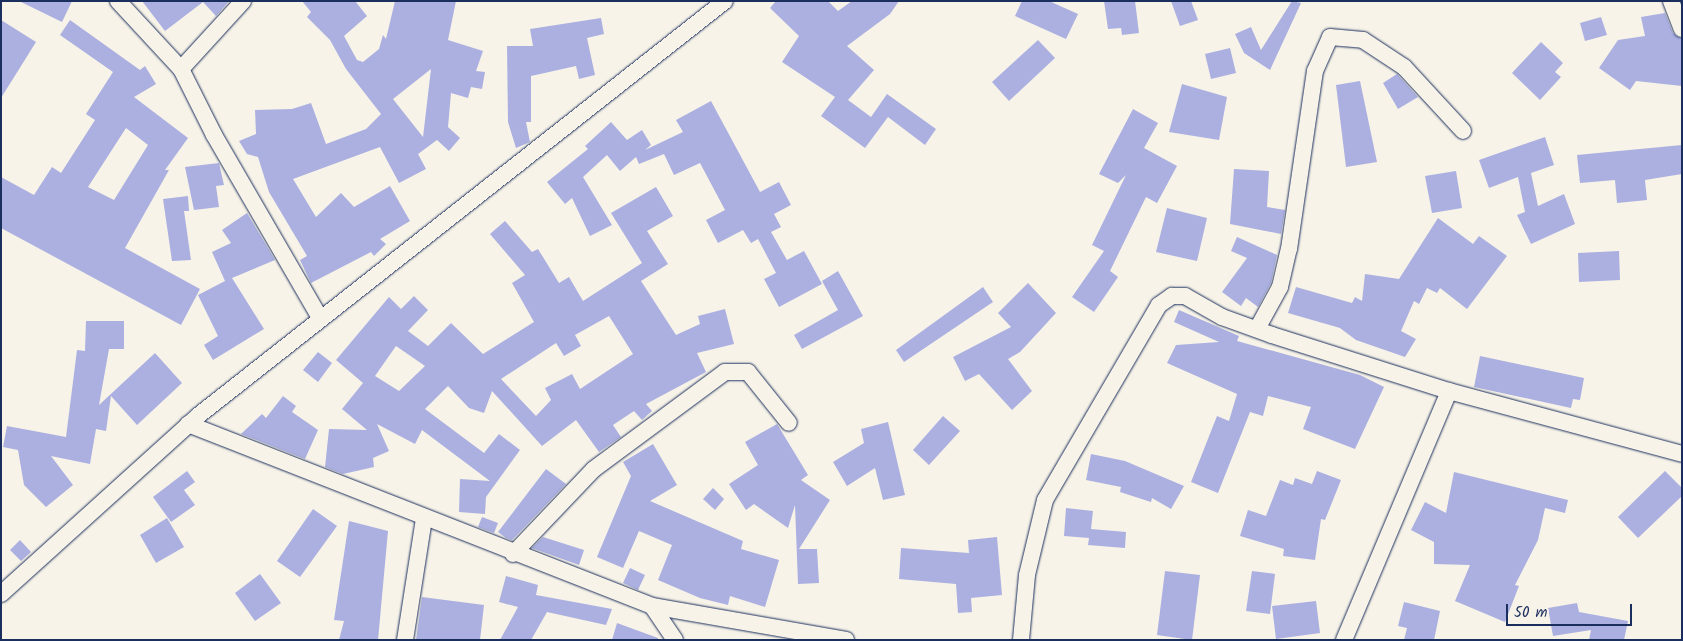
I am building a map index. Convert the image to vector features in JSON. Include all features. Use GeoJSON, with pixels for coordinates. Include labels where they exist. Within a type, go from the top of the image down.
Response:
{"type":"FeatureCollection","features":[{"type":"Feature","properties":{"kind":"street"},"geometry":{"type":"LineString","coordinates":[[118,1],[181,69],[214,135],[320,318]]}},
{"type":"Feature","properties":{"kind":"street"},"geometry":{"type":"LineString","coordinates":[[181,69],[243,1]]}},
{"type":"Feature","properties":{"kind":"street"},"geometry":{"type":"LineString","coordinates":[[1,594],[188,424],[320,318],[725,1]]}},
{"type":"Feature","properties":{"kind":"street"},"geometry":{"type":"LineString","coordinates":[[1671,1],[1682,29]]}},
{"type":"Feature","properties":{"kind":"street"},"geometry":{"type":"LineString","coordinates":[[1257,329],[1282,278],[1316,70],[1330,37],[1364,40],[1404,67],[1463,131]]}},
{"type":"Feature","properties":{"kind":"street"},"geometry":{"type":"LineString","coordinates":[[1021,640],[1027,575],[1045,500],[1159,305],[1172,296],[1185,296],[1257,329],[1449,391],[1682,454]]}},
{"type":"Feature","properties":{"kind":"street"},"geometry":{"type":"LineString","coordinates":[[514,554],[594,469],[725,372],[748,372],[789,423]]}},
{"type":"Feature","properties":{"kind":"street"},"geometry":{"type":"LineString","coordinates":[[1344,640],[1449,391]]}},
{"type":"Feature","properties":{"kind":"street"},"geometry":{"type":"LineString","coordinates":[[188,424],[514,554],[652,606],[846,640]]}},
{"type":"Feature","properties":{"kind":"street"},"geometry":{"type":"LineString","coordinates":[[405,640],[424,518]]}},
{"type":"Feature","properties":{"kind":"street"},"geometry":{"type":"LineString","coordinates":[[652,606],[675,640]]}},
{"type":"Feature","properties":{"kind":"building"},"geometry":{"type":"Polygon","coordinates":[[[19,1],[72,1],[62,22],[19,1]]]}},
{"type":"Feature","properties":{"kind":"building"},"geometry":{"type":"Polygon","coordinates":[[[142,1],[229,1],[216,16],[203,2],[165,31],[142,1]]]}},
{"type":"Feature","properties":{"kind":"building"},"geometry":{"type":"Polygon","coordinates":[[[302,1],[355,1],[367,16],[344,36],[357,60],[363,62],[379,49],[383,35],[386,39],[395,1],[456,1],[448,40],[483,51],[476,71],[485,72],[482,89],[471,87],[468,98],[451,93],[448,127],[460,138],[449,151],[437,140],[418,154],[426,169],[399,183],[380,147],[293,179],[316,217],[341,193],[354,207],[390,186],[410,221],[380,239],[386,244],[374,256],[371,252],[311,283],[300,260],[307,256],[269,192],[258,157],[247,154],[239,141],[256,134],[255,110],[292,109],[311,103],[326,144],[366,129],[381,114],[346,69],[330,40],[307,17],[311,12],[302,1]],[[431,69],[393,99],[423,137],[431,69]]]}},
{"type":"Feature","properties":{"kind":"building"},"geometry":{"type":"Polygon","coordinates":[[[776,1],[828,1],[838,11],[852,1],[899,1],[890,14],[847,46],[874,70],[848,100],[871,117],[887,94],[936,129],[925,145],[888,117],[865,148],[821,116],[835,97],[782,62],[799,36],[770,8],[776,1]]]}},
{"type":"Feature","properties":{"kind":"building"},"geometry":{"type":"Polygon","coordinates":[[[1022,1],[1049,1],[1078,14],[1066,39],[1015,16],[1022,1]]]}},
{"type":"Feature","properties":{"kind":"building"},"geometry":{"type":"Polygon","coordinates":[[[1104,1],[1135,1],[1139,33],[1122,35],[1121,28],[1108,29],[1104,1]]]}},
{"type":"Feature","properties":{"kind":"building"},"geometry":{"type":"Polygon","coordinates":[[[1171,1],[1191,1],[1198,20],[1180,26],[1171,1]]]}},
{"type":"Feature","properties":{"kind":"building"},"geometry":{"type":"Polygon","coordinates":[[[1292,1],[1301,3],[1270,70],[1244,53],[1235,34],[1251,27],[1261,50],[1292,1]]]}},
{"type":"Feature","properties":{"kind":"building"},"geometry":{"type":"Polygon","coordinates":[[[1665,13],[1673,33],[1682,39],[1682,86],[1636,81],[1630,90],[1599,68],[1618,40],[1645,36],[1641,17],[1665,13]]]}},
{"type":"Feature","properties":{"kind":"building"},"geometry":{"type":"Polygon","coordinates":[[[1601,17],[1607,35],[1585,41],[1580,23],[1601,17]]]}},
{"type":"Feature","properties":{"kind":"building"},"geometry":{"type":"Polygon","coordinates":[[[601,18],[604,34],[587,38],[595,75],[579,79],[576,66],[531,76],[531,122],[526,122],[530,142],[516,148],[508,122],[507,46],[533,46],[530,29],[601,18]]]}},
{"type":"Feature","properties":{"kind":"building"},"geometry":{"type":"Polygon","coordinates":[[[1,20],[36,42],[1,98],[1,20]]]}},
{"type":"Feature","properties":{"kind":"building"},"geometry":{"type":"Polygon","coordinates":[[[70,20],[140,70],[145,66],[156,84],[134,97],[188,138],[165,170],[169,170],[125,248],[200,289],[181,325],[1,228],[1,177],[34,195],[52,167],[61,173],[95,120],[86,114],[113,72],[60,35],[70,20]],[[126,128],[88,187],[114,200],[148,145],[126,128]]]}},
{"type":"Feature","properties":{"kind":"building"},"geometry":{"type":"Polygon","coordinates":[[[1038,40],[1055,58],[1009,101],[992,82],[1038,40]]]}},
{"type":"Feature","properties":{"kind":"building"},"geometry":{"type":"Polygon","coordinates":[[[1541,42],[1563,63],[1555,72],[1561,77],[1540,100],[1512,73],[1541,42]]]}},
{"type":"Feature","properties":{"kind":"building"},"geometry":{"type":"Polygon","coordinates":[[[1230,48],[1236,73],[1211,79],[1205,54],[1230,48]]]}},
{"type":"Feature","properties":{"kind":"building"},"geometry":{"type":"Polygon","coordinates":[[[1397,74],[1418,97],[1398,109],[1383,83],[1397,74]]]}},
{"type":"Feature","properties":{"kind":"building"},"geometry":{"type":"Polygon","coordinates":[[[1360,81],[1377,162],[1346,167],[1336,85],[1360,81]]]}},
{"type":"Feature","properties":{"kind":"building"},"geometry":{"type":"Polygon","coordinates":[[[1182,84],[1227,97],[1219,140],[1169,132],[1182,84]]]}},
{"type":"Feature","properties":{"kind":"building"},"geometry":{"type":"Polygon","coordinates":[[[711,101],[760,192],[779,182],[791,205],[774,214],[781,227],[771,232],[787,260],[804,251],[822,284],[779,307],[764,279],[776,273],[758,239],[751,243],[743,230],[718,243],[706,220],[725,210],[700,163],[674,175],[664,154],[639,164],[636,157],[620,171],[607,155],[583,177],[612,225],[590,236],[572,198],[565,204],[547,182],[588,149],[585,146],[611,122],[627,140],[642,130],[651,145],[645,150],[683,132],[676,120],[711,101]]]}},
{"type":"Feature","properties":{"kind":"building"},"geometry":{"type":"Polygon","coordinates":[[[1133,109],[1158,123],[1144,148],[1177,166],[1157,203],[1146,197],[1110,271],[1118,277],[1094,312],[1072,297],[1104,251],[1092,245],[1126,175],[1118,183],[1099,174],[1133,109]]]}},
{"type":"Feature","properties":{"kind":"building"},"geometry":{"type":"Polygon","coordinates":[[[1545,137],[1554,165],[1531,173],[1538,206],[1564,194],[1575,224],[1531,244],[1517,215],[1525,212],[1518,177],[1489,188],[1479,160],[1545,137]]]}},
{"type":"Feature","properties":{"kind":"building"},"geometry":{"type":"Polygon","coordinates":[[[1682,145],[1682,174],[1645,180],[1647,200],[1617,203],[1615,180],[1580,183],[1577,155],[1682,145]]]}},
{"type":"Feature","properties":{"kind":"building"},"geometry":{"type":"Polygon","coordinates":[[[219,163],[224,185],[216,186],[219,207],[194,210],[185,167],[219,163]]]}},
{"type":"Feature","properties":{"kind":"building"},"geometry":{"type":"Polygon","coordinates":[[[1234,169],[1269,171],[1267,207],[1285,210],[1281,234],[1230,224],[1234,169]]]}},
{"type":"Feature","properties":{"kind":"building"},"geometry":{"type":"Polygon","coordinates":[[[1456,171],[1462,208],[1432,213],[1425,176],[1456,171]]]}},
{"type":"Feature","properties":{"kind":"building"},"geometry":{"type":"Polygon","coordinates":[[[656,187],[673,216],[647,231],[668,264],[641,281],[676,335],[700,324],[698,316],[725,309],[734,344],[697,353],[706,372],[646,404],[652,411],[642,420],[634,411],[613,425],[621,437],[599,452],[576,420],[542,446],[492,391],[484,413],[469,408],[448,386],[425,409],[484,453],[499,434],[520,450],[486,497],[485,514],[459,512],[460,479],[490,481],[422,430],[415,444],[377,424],[389,451],[373,458],[374,467],[343,474],[325,467],[329,429],[367,430],[342,409],[363,383],[336,360],[389,297],[401,309],[414,296],[428,310],[408,331],[428,346],[451,323],[483,354],[534,322],[512,283],[525,275],[490,234],[505,221],[532,252],[538,249],[559,283],[569,277],[583,301],[642,263],[611,213],[656,187]],[[609,316],[575,335],[581,346],[564,356],[556,343],[501,379],[536,416],[551,400],[545,388],[572,374],[580,389],[633,354],[609,316]],[[396,346],[375,376],[399,391],[425,366],[396,346]]]}},
{"type":"Feature","properties":{"kind":"building"},"geometry":{"type":"Polygon","coordinates":[[[188,196],[189,211],[184,211],[191,260],[172,261],[163,199],[188,196]]]}},
{"type":"Feature","properties":{"kind":"building"},"geometry":{"type":"Polygon","coordinates":[[[1167,208],[1207,218],[1197,261],[1156,252],[1167,208]]]}},
{"type":"Feature","properties":{"kind":"building"},"geometry":{"type":"Polygon","coordinates":[[[247,213],[275,260],[232,278],[264,329],[213,360],[204,345],[218,336],[198,295],[225,281],[212,252],[231,243],[222,230],[247,213]]]}},
{"type":"Feature","properties":{"kind":"building"},"geometry":{"type":"Polygon","coordinates":[[[1438,218],[1473,244],[1479,236],[1507,256],[1467,309],[1440,288],[1437,293],[1427,288],[1419,304],[1414,301],[1401,331],[1416,339],[1405,357],[1356,340],[1340,328],[1288,313],[1296,287],[1352,303],[1355,297],[1362,301],[1365,274],[1399,279],[1438,218]]]}},
{"type":"Feature","properties":{"kind":"building"},"geometry":{"type":"Polygon","coordinates":[[[1237,237],[1277,255],[1271,283],[1258,307],[1246,298],[1241,306],[1222,292],[1247,258],[1231,251],[1237,237]]]}},
{"type":"Feature","properties":{"kind":"building"},"geometry":{"type":"Polygon","coordinates":[[[1619,251],[1620,280],[1579,282],[1578,253],[1619,251]]]}},
{"type":"Feature","properties":{"kind":"building"},"geometry":{"type":"Polygon","coordinates":[[[838,271],[863,316],[802,349],[794,335],[838,310],[822,281],[838,271]]]}},
{"type":"Feature","properties":{"kind":"building"},"geometry":{"type":"Polygon","coordinates":[[[1028,283],[1056,313],[1020,352],[1008,359],[1032,391],[1012,410],[979,374],[965,381],[953,357],[1011,327],[998,313],[1028,283]]]}},
{"type":"Feature","properties":{"kind":"building"},"geometry":{"type":"Polygon","coordinates":[[[983,287],[993,302],[904,362],[896,350],[983,287]]]}},
{"type":"Feature","properties":{"kind":"building"},"geometry":{"type":"Polygon","coordinates":[[[1179,310],[1239,336],[1237,341],[1360,375],[1384,387],[1355,449],[1303,429],[1311,407],[1268,396],[1263,416],[1250,412],[1218,493],[1191,482],[1217,416],[1229,421],[1237,394],[1167,363],[1176,345],[1219,342],[1174,322],[1179,310]]]}},
{"type":"Feature","properties":{"kind":"building"},"geometry":{"type":"Polygon","coordinates":[[[86,321],[124,321],[124,349],[109,349],[99,405],[155,353],[182,383],[137,425],[111,396],[106,431],[96,429],[90,464],[51,456],[73,485],[46,507],[24,485],[18,450],[3,447],[7,426],[66,437],[77,350],[85,351],[86,321]]]}},
{"type":"Feature","properties":{"kind":"building"},"geometry":{"type":"Polygon","coordinates":[[[318,352],[332,363],[318,382],[303,370],[318,352]]]}},
{"type":"Feature","properties":{"kind":"building"},"geometry":{"type":"Polygon","coordinates":[[[1480,356],[1584,378],[1580,400],[1573,399],[1571,408],[1474,387],[1480,356]]]}},
{"type":"Feature","properties":{"kind":"building"},"geometry":{"type":"Polygon","coordinates":[[[283,396],[296,406],[292,412],[318,430],[305,459],[241,434],[262,414],[266,418],[283,396]]]}},
{"type":"Feature","properties":{"kind":"building"},"geometry":{"type":"Polygon","coordinates":[[[943,416],[960,431],[929,465],[913,450],[943,416]]]}},
{"type":"Feature","properties":{"kind":"building"},"geometry":{"type":"Polygon","coordinates":[[[888,422],[905,495],[883,500],[875,468],[847,486],[833,462],[864,443],[861,429],[888,422]]]}},
{"type":"Feature","properties":{"kind":"building"},"geometry":{"type":"Polygon","coordinates":[[[777,424],[808,475],[801,480],[830,500],[799,549],[817,549],[819,583],[798,584],[795,505],[788,528],[754,504],[746,510],[729,484],[758,465],[745,442],[777,424]]]}},
{"type":"Feature","properties":{"kind":"building"},"geometry":{"type":"Polygon","coordinates":[[[653,444],[677,485],[650,501],[743,541],[741,549],[779,560],[765,607],[730,596],[728,605],[700,598],[658,580],[672,545],[639,531],[623,568],[597,557],[631,476],[623,462],[653,444]]]}},
{"type":"Feature","properties":{"kind":"building"},"geometry":{"type":"Polygon","coordinates":[[[1091,454],[1125,461],[1184,486],[1171,509],[1152,498],[1151,502],[1120,492],[1121,487],[1086,480],[1091,454]]]}},
{"type":"Feature","properties":{"kind":"building"},"geometry":{"type":"Polygon","coordinates":[[[546,469],[566,484],[512,540],[506,538],[498,532],[546,469]]]}},
{"type":"Feature","properties":{"kind":"building"},"geometry":{"type":"Polygon","coordinates":[[[187,471],[195,482],[184,490],[195,505],[171,522],[153,497],[187,471]]]}},
{"type":"Feature","properties":{"kind":"building"},"geometry":{"type":"Polygon","coordinates":[[[1317,471],[1341,480],[1325,520],[1321,519],[1315,560],[1283,556],[1284,549],[1240,536],[1248,510],[1266,516],[1280,480],[1293,485],[1295,478],[1312,484],[1317,471]]]}},
{"type":"Feature","properties":{"kind":"building"},"geometry":{"type":"Polygon","coordinates":[[[1665,471],[1682,488],[1682,496],[1638,538],[1618,517],[1665,471]]]}},
{"type":"Feature","properties":{"kind":"building"},"geometry":{"type":"Polygon","coordinates":[[[1454,472],[1568,500],[1565,513],[1545,508],[1538,540],[1515,585],[1519,586],[1505,622],[1455,601],[1470,565],[1434,564],[1434,542],[1411,530],[1425,502],[1446,513],[1454,472]]]}},
{"type":"Feature","properties":{"kind":"building"},"geometry":{"type":"Polygon","coordinates":[[[713,488],[724,499],[715,510],[703,499],[713,488]]]}},
{"type":"Feature","properties":{"kind":"building"},"geometry":{"type":"Polygon","coordinates":[[[1066,508],[1093,511],[1091,529],[1126,532],[1125,548],[1088,545],[1089,538],[1064,536],[1066,508]]]}},
{"type":"Feature","properties":{"kind":"building"},"geometry":{"type":"Polygon","coordinates":[[[313,509],[337,526],[300,577],[277,561],[313,509]]]}},
{"type":"Feature","properties":{"kind":"building"},"geometry":{"type":"Polygon","coordinates":[[[482,517],[498,523],[494,533],[478,527],[482,517]]]}},
{"type":"Feature","properties":{"kind":"building"},"geometry":{"type":"Polygon","coordinates":[[[167,518],[184,547],[156,563],[140,535],[167,518]]]}},
{"type":"Feature","properties":{"kind":"building"},"geometry":{"type":"Polygon","coordinates":[[[349,521],[388,531],[378,640],[339,640],[344,621],[334,620],[349,521]]]}},
{"type":"Feature","properties":{"kind":"building"},"geometry":{"type":"Polygon","coordinates":[[[543,537],[584,550],[579,565],[532,548],[543,537]]]}},
{"type":"Feature","properties":{"kind":"building"},"geometry":{"type":"Polygon","coordinates":[[[997,537],[1002,595],[971,598],[972,612],[958,613],[956,584],[899,579],[901,548],[969,553],[968,540],[997,537]]]}},
{"type":"Feature","properties":{"kind":"building"},"geometry":{"type":"Polygon","coordinates":[[[20,540],[31,552],[21,561],[10,550],[20,540]]]}},
{"type":"Feature","properties":{"kind":"building"},"geometry":{"type":"Polygon","coordinates":[[[630,568],[645,575],[638,590],[623,583],[630,568]]]}},
{"type":"Feature","properties":{"kind":"building"},"geometry":{"type":"Polygon","coordinates":[[[1165,571],[1200,575],[1192,640],[1157,635],[1165,571]]]}},
{"type":"Feature","properties":{"kind":"building"},"geometry":{"type":"Polygon","coordinates":[[[1252,571],[1275,574],[1270,614],[1246,611],[1252,571]]]}},
{"type":"Feature","properties":{"kind":"building"},"geometry":{"type":"Polygon","coordinates":[[[260,574],[281,603],[255,621],[235,593],[260,574]]]}},
{"type":"Feature","properties":{"kind":"building"},"geometry":{"type":"Polygon","coordinates":[[[506,576],[538,585],[536,595],[612,609],[606,625],[547,612],[531,640],[500,640],[518,607],[499,602],[506,576]]]}},
{"type":"Feature","properties":{"kind":"building"},"geometry":{"type":"Polygon","coordinates":[[[422,597],[484,605],[480,640],[416,640],[422,597]]]}},
{"type":"Feature","properties":{"kind":"building"},"geometry":{"type":"Polygon","coordinates":[[[1316,601],[1320,633],[1276,639],[1272,606],[1316,601]]]}},
{"type":"Feature","properties":{"kind":"building"},"geometry":{"type":"Polygon","coordinates":[[[1404,602],[1440,611],[1434,640],[1404,640],[1407,628],[1398,626],[1404,602]]]}},
{"type":"Feature","properties":{"kind":"building"},"geometry":{"type":"Polygon","coordinates":[[[1577,603],[1579,612],[1628,621],[1624,640],[1589,640],[1591,630],[1553,636],[1548,608],[1577,603]]]}},
{"type":"Feature","properties":{"kind":"building"},"geometry":{"type":"Polygon","coordinates":[[[617,623],[658,638],[658,640],[612,640],[617,623]]]}}]}
